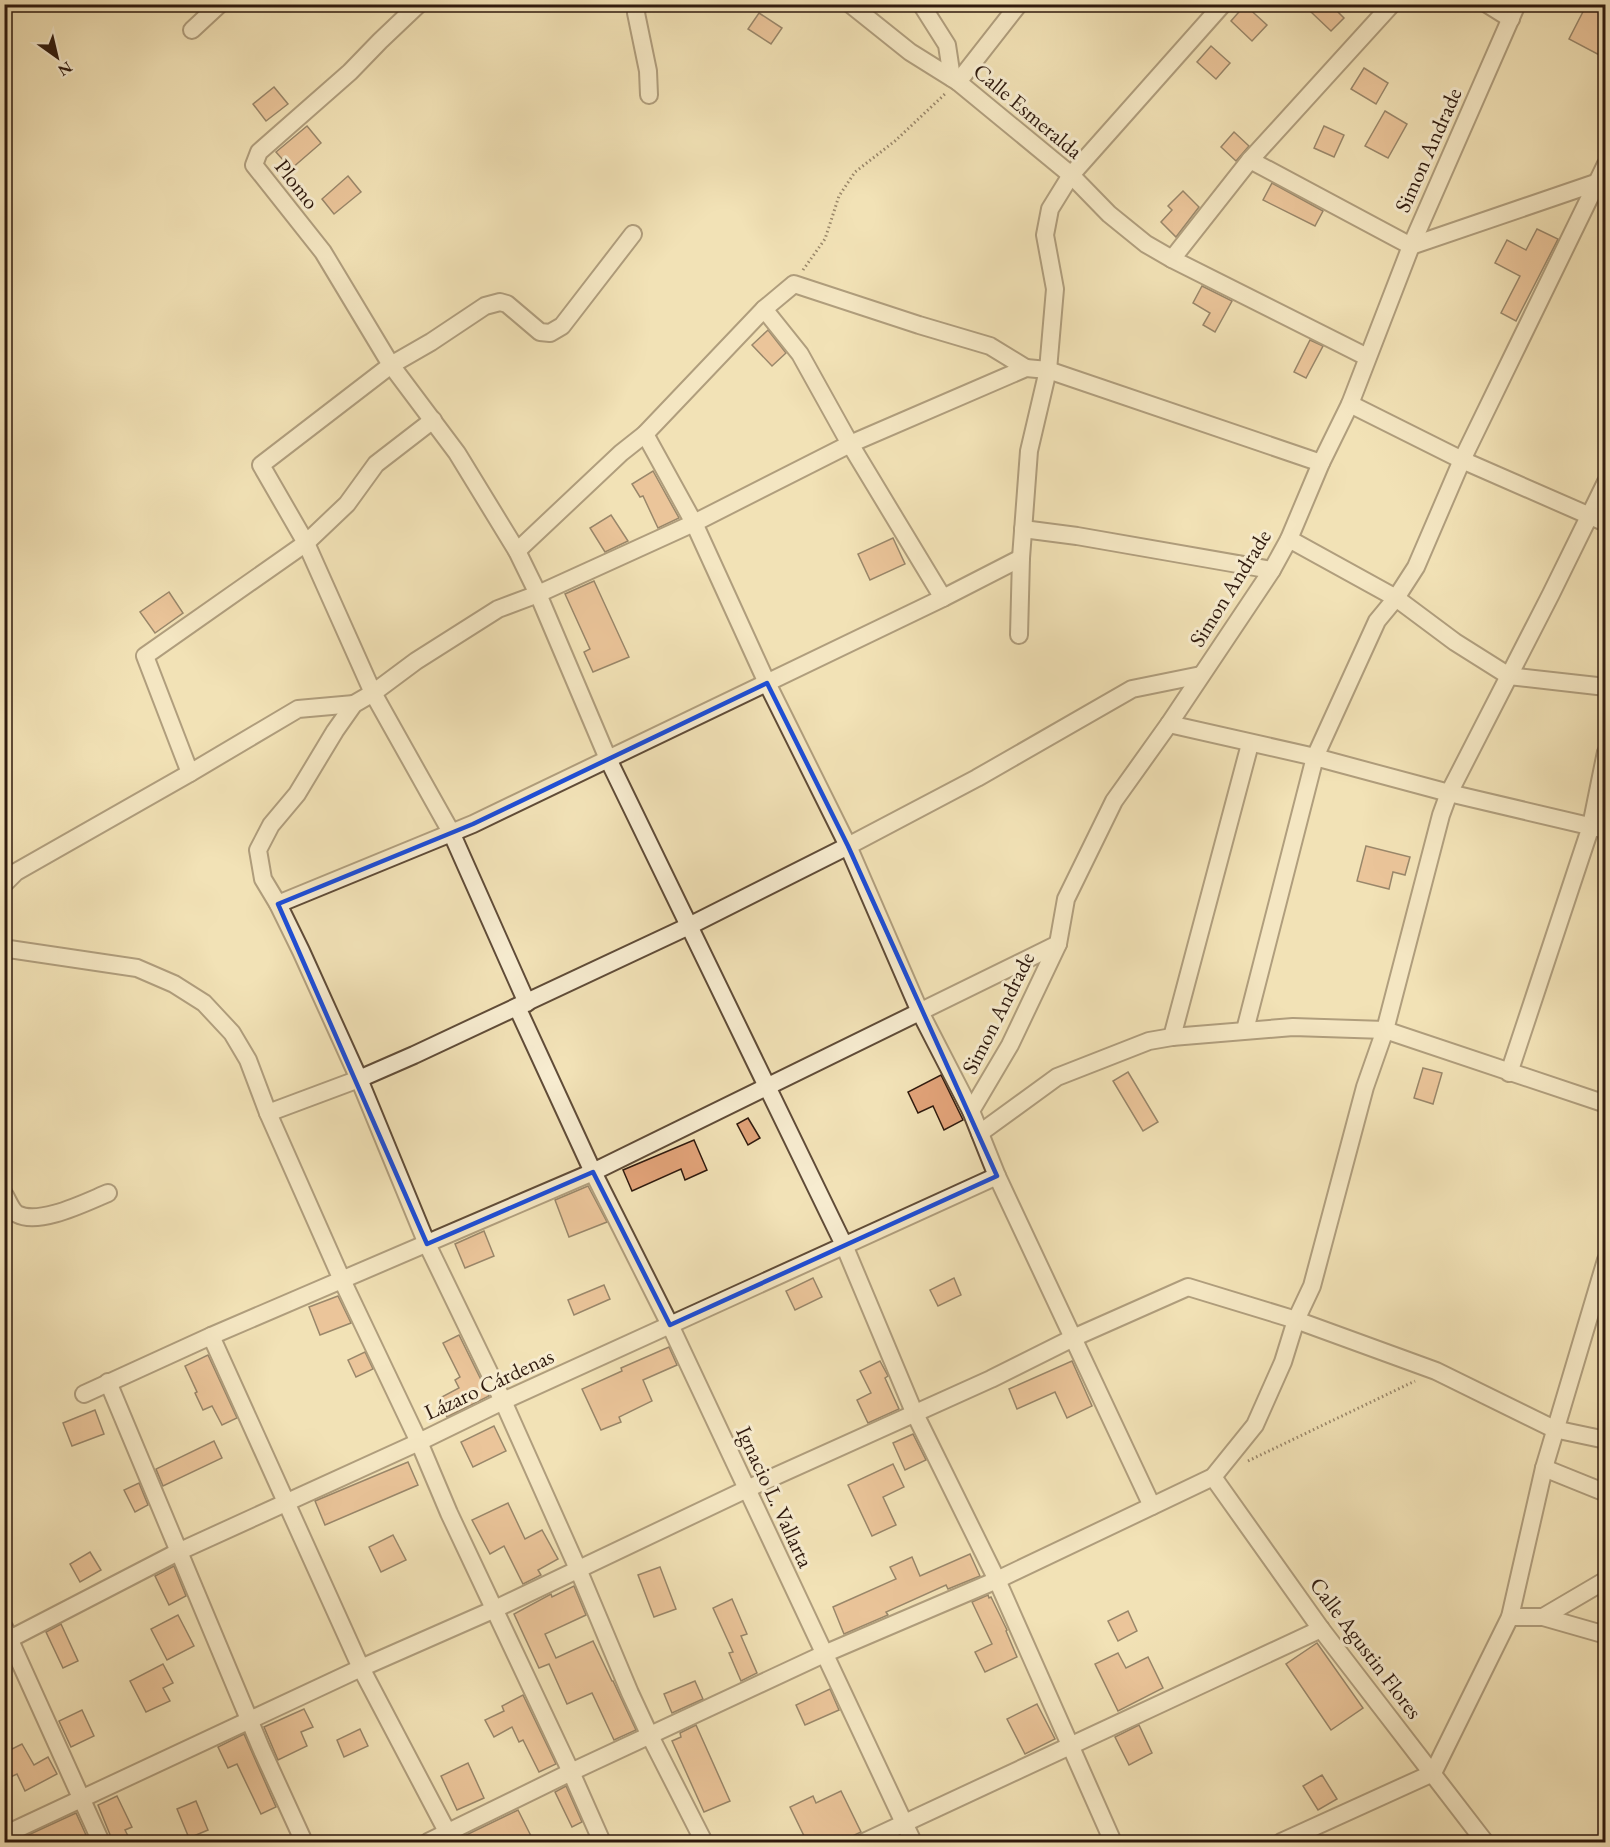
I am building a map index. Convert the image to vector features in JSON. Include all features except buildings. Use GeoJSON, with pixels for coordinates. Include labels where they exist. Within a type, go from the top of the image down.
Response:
{"type":"FeatureCollection","features":[{"type":"Feature","properties":{"kind":"street"},"geometry":{"type":"LineString","coordinates":[[192,30],[220,4]]}},
{"type":"Feature","properties":{"kind":"street","name":"Plomo"},"geometry":{"type":"LineString","coordinates":[[391,365],[322,252],[254,165],[259,152],[350,72],[419,4]]}},
{"type":"Feature","properties":{"kind":"street","name":"Calle Esmeralda"},"geometry":{"type":"LineString","coordinates":[[850,4],[910,52],[955,80],[1071,175],[1109,214],[1146,244],[1367,357]]}},
{"type":"Feature","properties":{"kind":"street"},"geometry":{"type":"LineString","coordinates":[[921,4],[947,45],[955,80]]}},
{"type":"Feature","properties":{"kind":"street"},"geometry":{"type":"LineString","coordinates":[[955,80],[1019,4]]}},
{"type":"Feature","properties":{"kind":"street"},"geometry":{"type":"LineString","coordinates":[[1019,635],[1021,558],[1029,451],[1048,370],[1055,289],[1045,235],[1050,209],[1071,175],[1223,4]]}},
{"type":"Feature","properties":{"kind":"street"},"geometry":{"type":"LineString","coordinates":[[1172,259],[1250,160],[1392,4]]}},
{"type":"Feature","properties":{"kind":"street"},"geometry":{"type":"LineString","coordinates":[[1487,4],[1514,12]]}},
{"type":"Feature","properties":{"kind":"street"},"geometry":{"type":"LineString","coordinates":[[619,14],[637,9],[648,71],[649,95]]}},
{"type":"Feature","properties":{"kind":"street","name":"Simon Andrade"},"geometry":{"type":"LineString","coordinates":[[971,1111],[1010,1045],[1058,944],[1066,899],[1114,801],[1169,724],[1272,570],[1289,539],[1350,404],[1411,246],[1514,12]]}},
{"type":"Feature","properties":{"kind":"street"},"geometry":{"type":"LineString","coordinates":[[1250,160],[1411,246],[1602,180]]}},
{"type":"Feature","properties":{"kind":"street"},"geometry":{"type":"LineString","coordinates":[[1245,1030],[1315,757],[1377,621],[1396,598],[1416,567],[1462,460],[1602,180],[1605,164]]}},
{"type":"Feature","properties":{"kind":"street"},"geometry":{"type":"LineString","coordinates":[[633,234],[562,326],[549,333],[540,332],[507,304],[492,303],[391,365],[457,453],[517,551],[538,594],[608,759],[844,1245],[914,1412],[997,1580],[1113,1842]]}},
{"type":"Feature","properties":{"kind":"street"},"geometry":{"type":"LineString","coordinates":[[517,551],[621,453],[645,434],[764,309],[794,284],[990,346],[1026,368],[1048,370],[1321,464]]}},
{"type":"Feature","properties":{"kind":"street"},"geometry":{"type":"LineString","coordinates":[[764,309],[800,354],[850,444],[943,598]]}},
{"type":"Feature","properties":{"kind":"street","name":"Ignacio L. Vallarta"},"geometry":{"type":"LineString","coordinates":[[391,365],[261,465],[306,543],[373,693],[451,832],[593,1172],[670,1325],[913,1842]]}},
{"type":"Feature","properties":{"kind":"street"},"geometry":{"type":"LineString","coordinates":[[704,1842],[630,1693],[503,1401],[427,1244],[359,1079],[278,904],[262,879],[258,850],[271,825],[297,794],[354,704],[373,693],[417,660],[498,609],[538,594],[694,523],[850,444],[1026,368]]}},
{"type":"Feature","properties":{"kind":"street"},"geometry":{"type":"LineString","coordinates":[[1350,404],[1462,460],[1605,523]]}},
{"type":"Feature","properties":{"kind":"street"},"geometry":{"type":"LineString","coordinates":[[190,773],[145,656],[306,543],[347,504],[376,464],[433,420]]}},
{"type":"Feature","properties":{"kind":"street"},"geometry":{"type":"LineString","coordinates":[[645,434],[694,523],[767,683],[848,846],[920,1012],[971,1111],[997,1176],[1152,1506]]}},
{"type":"Feature","properties":{"kind":"street"},"geometry":{"type":"LineString","coordinates":[[428,1842],[451,1837],[571,1772],[824,1654],[997,1580],[1213,1477],[1255,1425],[1283,1362],[1296,1320],[1312,1286],[1365,1088],[1385,1030],[1441,815],[1449,793],[1605,482]]}},
{"type":"Feature","properties":{"kind":"street"},"geometry":{"type":"LineString","coordinates":[[1023,529],[1077,536],[1272,570]]}},
{"type":"Feature","properties":{"kind":"street"},"geometry":{"type":"LineString","coordinates":[[1289,539],[1396,598],[1455,642],[1509,676],[1605,687]]}},
{"type":"Feature","properties":{"kind":"street"},"geometry":{"type":"LineString","coordinates":[[278,904],[473,824],[943,598],[1021,558]]}},
{"type":"Feature","properties":{"kind":"street"},"geometry":{"type":"LineString","coordinates":[[268,1113],[359,1079],[689,926],[977,778],[1132,689],[1201,675]]}},
{"type":"Feature","properties":{"kind":"street"},"geometry":{"type":"LineString","coordinates":[[4,884],[16,872],[298,709],[354,704]]}},
{"type":"Feature","properties":{"kind":"street"},"geometry":{"type":"LineString","coordinates":[[1169,724],[1315,757],[1449,793],[1598,828]]}},
{"type":"Feature","properties":{"kind":"street"},"geometry":{"type":"LineString","coordinates":[[1172,1037],[1250,744]]}},
{"type":"Feature","properties":{"kind":"street"},"geometry":{"type":"LineString","coordinates":[[1509,1073],[1598,828],[1605,753]]}},
{"type":"Feature","properties":{"kind":"street"},"geometry":{"type":"LineString","coordinates":[[84,1394],[211,1336],[593,1172],[1058,944]]}},
{"type":"Feature","properties":{"kind":"street"},"geometry":{"type":"LineString","coordinates":[[4,951],[9,949],[137,968],[174,984],[204,1003],[232,1033],[248,1060],[268,1113],[342,1280],[419,1442],[449,1513],[602,1842]]}},
{"type":"Feature","properties":{"kind":"street"},"geometry":{"type":"LineString","coordinates":[[980,1133],[1057,1077],[1149,1041],[1293,1027],[1385,1030],[1605,1104]]}},
{"type":"Feature","properties":{"kind":"street","name":"Lázaro Cárdenas"},"geometry":{"type":"LineString","coordinates":[[6,1636],[287,1501],[997,1176]]}},
{"type":"Feature","properties":{"kind":"street"},"geometry":{"type":"LineString","coordinates":[[4,1194],[15,1213],[28,1218],[53,1214],[108,1193]]}},
{"type":"Feature","properties":{"kind":"street"},"geometry":{"type":"LineString","coordinates":[[1281,1842],[1433,1773],[1510,1617],[1554,1429],[1605,1260]]}},
{"type":"Feature","properties":{"kind":"street"},"geometry":{"type":"LineString","coordinates":[[4,1835],[361,1668],[495,1609],[747,1489],[991,1379],[1073,1338],[1188,1287],[1296,1320],[1436,1371],[1554,1429],[1605,1440]]}},
{"type":"Feature","properties":{"kind":"street"},"geometry":{"type":"LineString","coordinates":[[211,1336],[361,1668],[451,1837]]}},
{"type":"Feature","properties":{"kind":"street"},"geometry":{"type":"LineString","coordinates":[[108,1382],[261,1748],[304,1842]]}},
{"type":"Feature","properties":{"kind":"street"},"geometry":{"type":"LineString","coordinates":[[1544,1468],[1605,1493]]}},
{"type":"Feature","properties":{"kind":"street","name":"Calle Agustin Flores"},"geometry":{"type":"LineString","coordinates":[[1213,1477],[1321,1629],[1485,1842]]}},
{"type":"Feature","properties":{"kind":"street"},"geometry":{"type":"LineString","coordinates":[[1543,1617],[1605,1581]]}},
{"type":"Feature","properties":{"kind":"street"},"geometry":{"type":"LineString","coordinates":[[1510,1617],[1543,1617],[1605,1635]]}},
{"type":"Feature","properties":{"kind":"street"},"geometry":{"type":"LineString","coordinates":[[864,1842],[1321,1629]]}},
{"type":"Feature","properties":{"kind":"street"},"geometry":{"type":"LineString","coordinates":[[6,1636],[101,1842]]}},
{"type":"Feature","properties":{"kind":"path"},"geometry":{"type":"LineString","coordinates":[[794,284],[825,239],[839,196],[855,172],[895,141],[955,80]]}},
{"type":"Feature","properties":{"kind":"path"},"geometry":{"type":"LineString","coordinates":[[1245,1462],[1436,1371]]}},
{"type":"Feature","properties":{"kind":"highlighted area"},"geometry":{"type":"Polygon","coordinates":[[[767,683],[848,846],[997,1176],[670,1325],[593,1172],[427,1244],[278,904],[473,824],[767,683]]]}}]}
